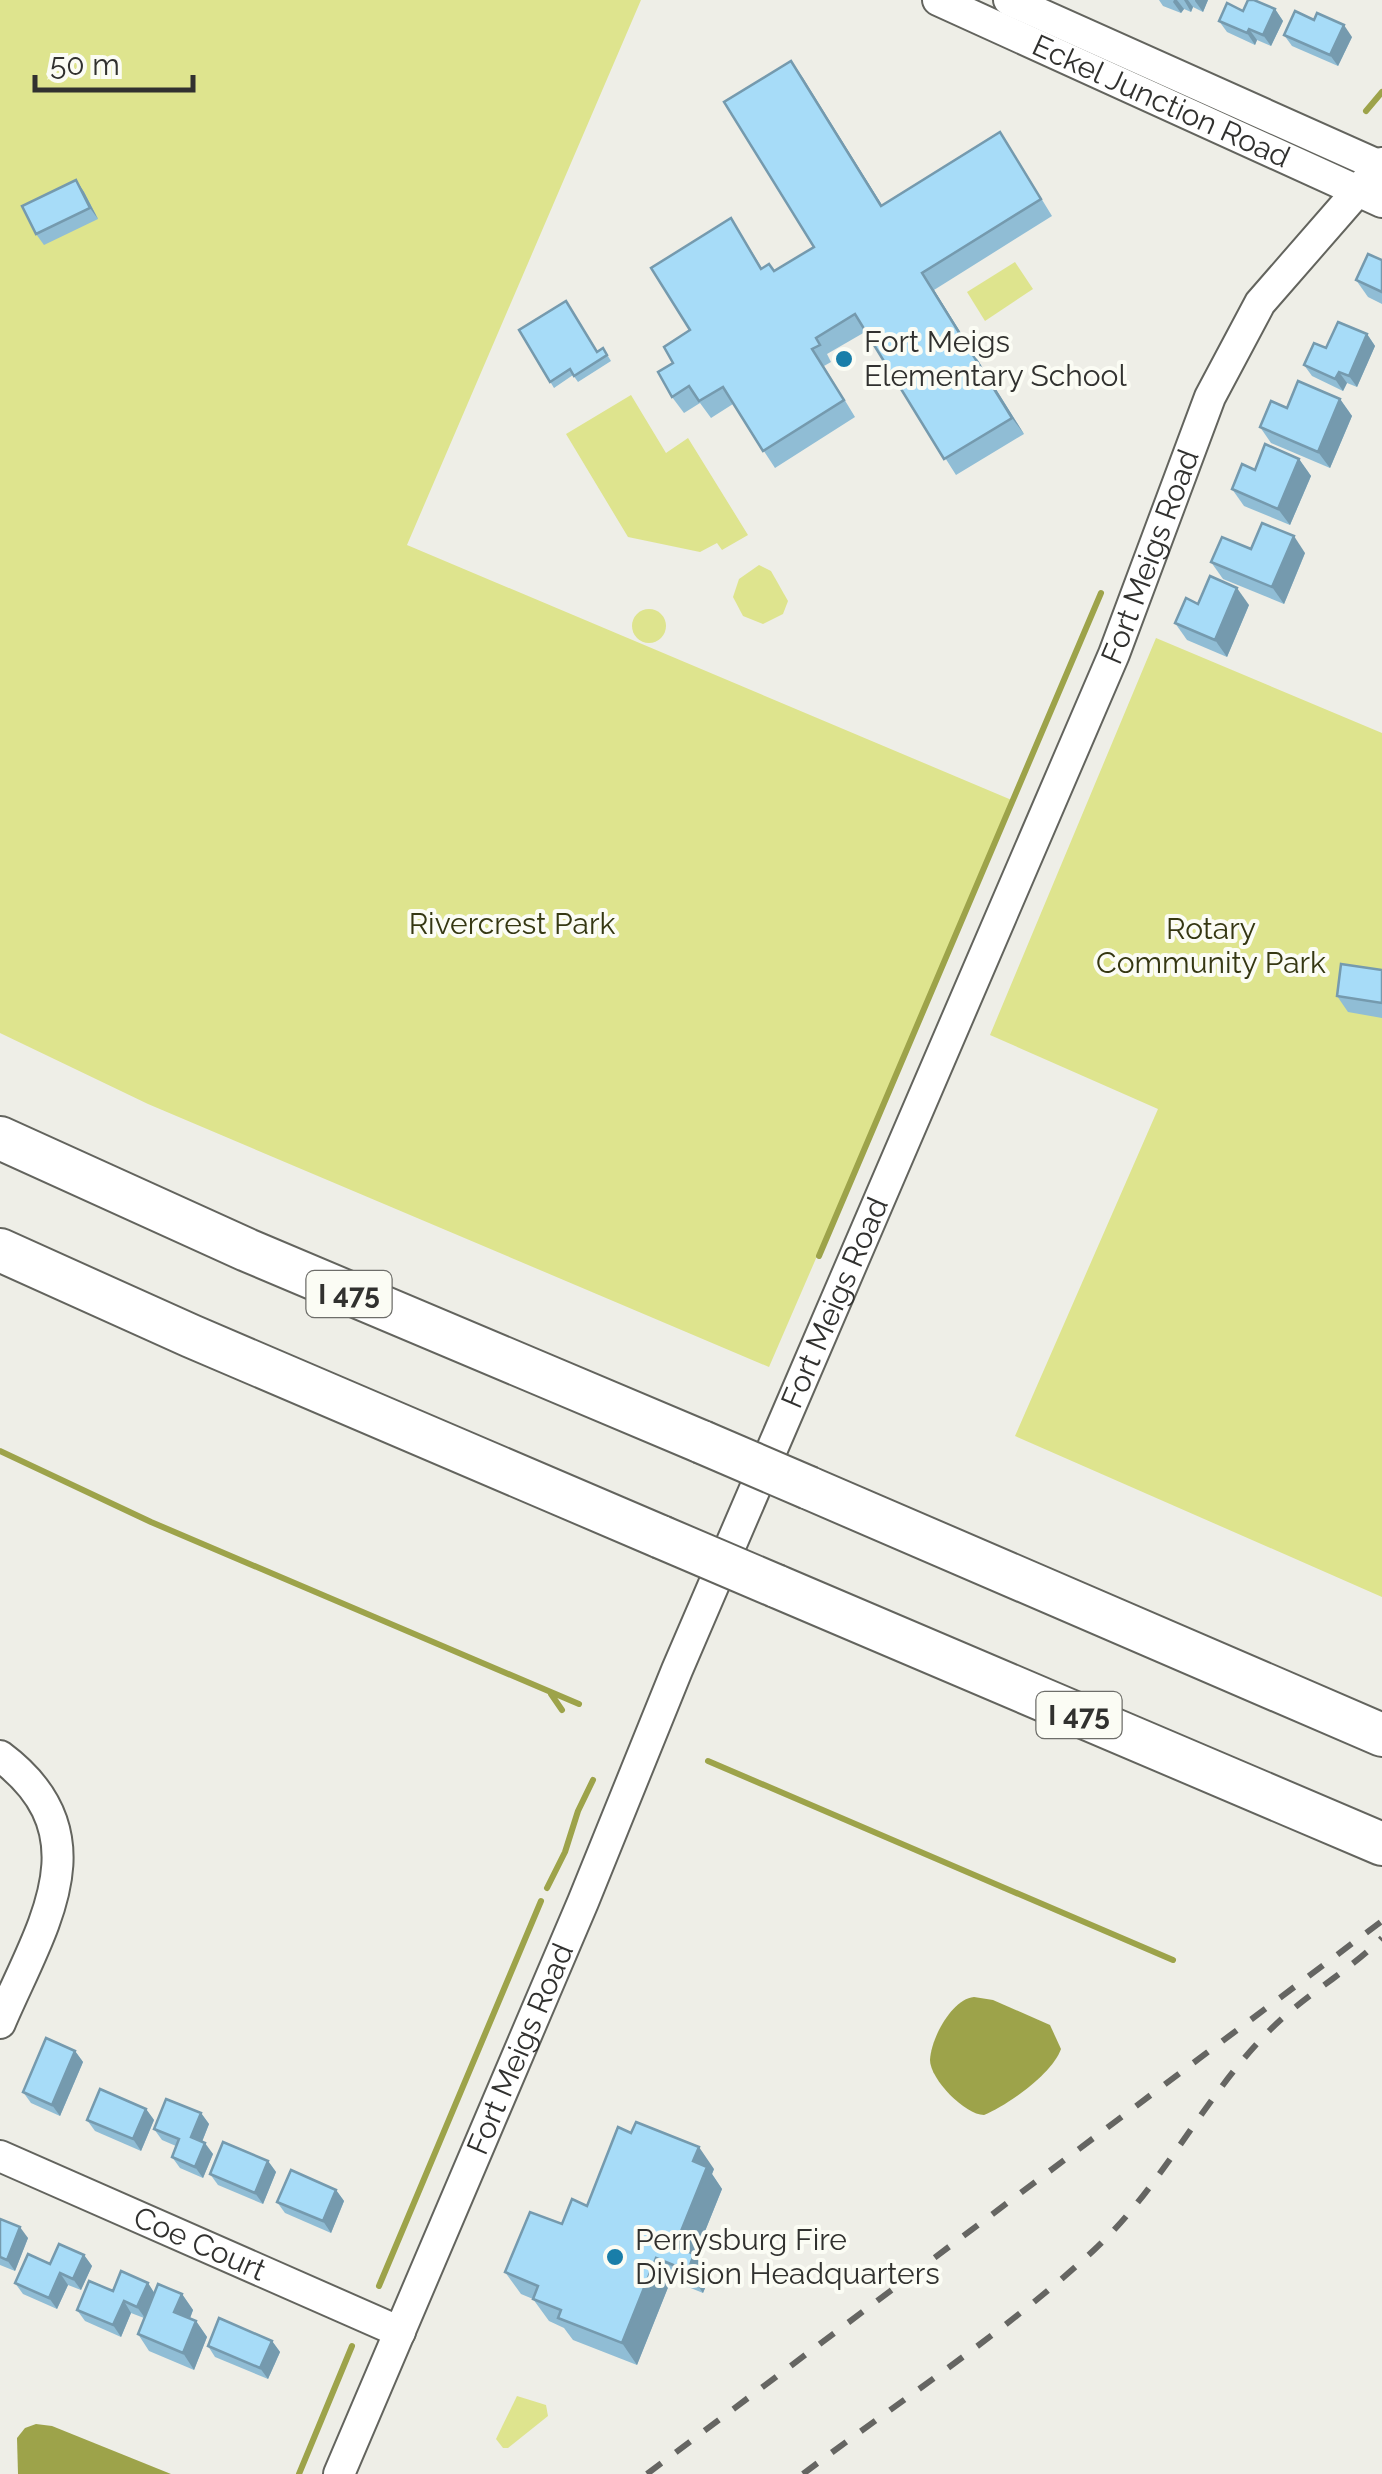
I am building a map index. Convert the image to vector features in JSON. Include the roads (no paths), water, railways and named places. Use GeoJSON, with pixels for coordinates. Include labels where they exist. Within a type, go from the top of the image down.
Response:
{"type":"FeatureCollection","features":[{"type":"Feature","properties":{"kind":"highway","name":"I 475"},"geometry":{"type":"LineString","coordinates":[[0,1138],[230,1243],[1382,1735]]}},
{"type":"Feature","properties":{"kind":"highway","name":"I 475"},"geometry":{"type":"LineString","coordinates":[[0,1250],[191,1336],[1382,1844]]}},
{"type":"Feature","properties":{"kind":"street","name":"Eckel Junction Road"},"geometry":{"type":"LineString","coordinates":[[938,0],[989,10],[1369,196]]}},
{"type":"Feature","properties":{"kind":"street","name":"Eckel Junction Road"},"geometry":{"type":"LineString","coordinates":[[1009,0],[1381,165]]}},
{"type":"Feature","properties":{"kind":"street","name":"Fort Meigs Road"},"geometry":{"type":"LineString","coordinates":[[339,2474],[685,1653],[1114,654],[1210,396],[1260,303],[1369,196],[1381,165]]}},
{"type":"Feature","properties":{"kind":"street"},"geometry":{"type":"LineString","coordinates":[[0,1756],[22,1773],[42,1797],[54,1821],[59,1854],[50,1900],[0,2023]]}},
{"type":"Feature","properties":{"kind":"street","name":"Coe Court"},"geometry":{"type":"LineString","coordinates":[[0,2156],[400,2332]]}},
{"type":"Feature","properties":{"kind":"waterway"},"geometry":{"type":"LineString","coordinates":[[1366,111],[1382,92]]}},
{"type":"Feature","properties":{"kind":"waterway"},"geometry":{"type":"LineString","coordinates":[[819,1256],[1101,593]]}},
{"type":"Feature","properties":{"kind":"waterway"},"geometry":{"type":"LineString","coordinates":[[0,1451],[151,1522],[579,1704]]}},
{"type":"Feature","properties":{"kind":"waterway"},"geometry":{"type":"LineString","coordinates":[[551,1694],[562,1710]]}},
{"type":"Feature","properties":{"kind":"waterway"},"geometry":{"type":"LineString","coordinates":[[708,1761],[1173,1960]]}},
{"type":"Feature","properties":{"kind":"waterway"},"geometry":{"type":"LineString","coordinates":[[547,1888],[593,1780]]}},
{"type":"Feature","properties":{"kind":"waterway"},"geometry":{"type":"LineString","coordinates":[[379,2286],[541,1901]]}},
{"type":"Feature","properties":{"kind":"waterway"},"geometry":{"type":"LineString","coordinates":[[299,2474],[352,2346]]}},
{"type":"Feature","properties":{"kind":"railway"},"geometry":{"type":"LineString","coordinates":[[647,2474],[1382,1921]]}},
{"type":"Feature","properties":{"kind":"railway"},"geometry":{"type":"LineString","coordinates":[[803,2474],[989,2337],[1094,2250],[1141,2198],[1246,2056],[1297,2006],[1382,1938]]}},
{"type":"Feature","properties":{"kind":"place","name":"Fort Meigs Elementary School"},"geometry":{"type":"Point","coordinates":[844,359]}},
{"type":"Feature","properties":{"kind":"place","name":"Perrysburg Fire Division Headquarters"},"geometry":{"type":"Point","coordinates":[615,2257]}},
{"type":"Feature","properties":{"kind":"park label","name":"Rivercrest Park"},"geometry":{"type":"Point","coordinates":[512,924]}},
{"type":"Feature","properties":{"kind":"park label","name":"Rotary Community Park"},"geometry":{"type":"Point","coordinates":[1211,946]}}]}
